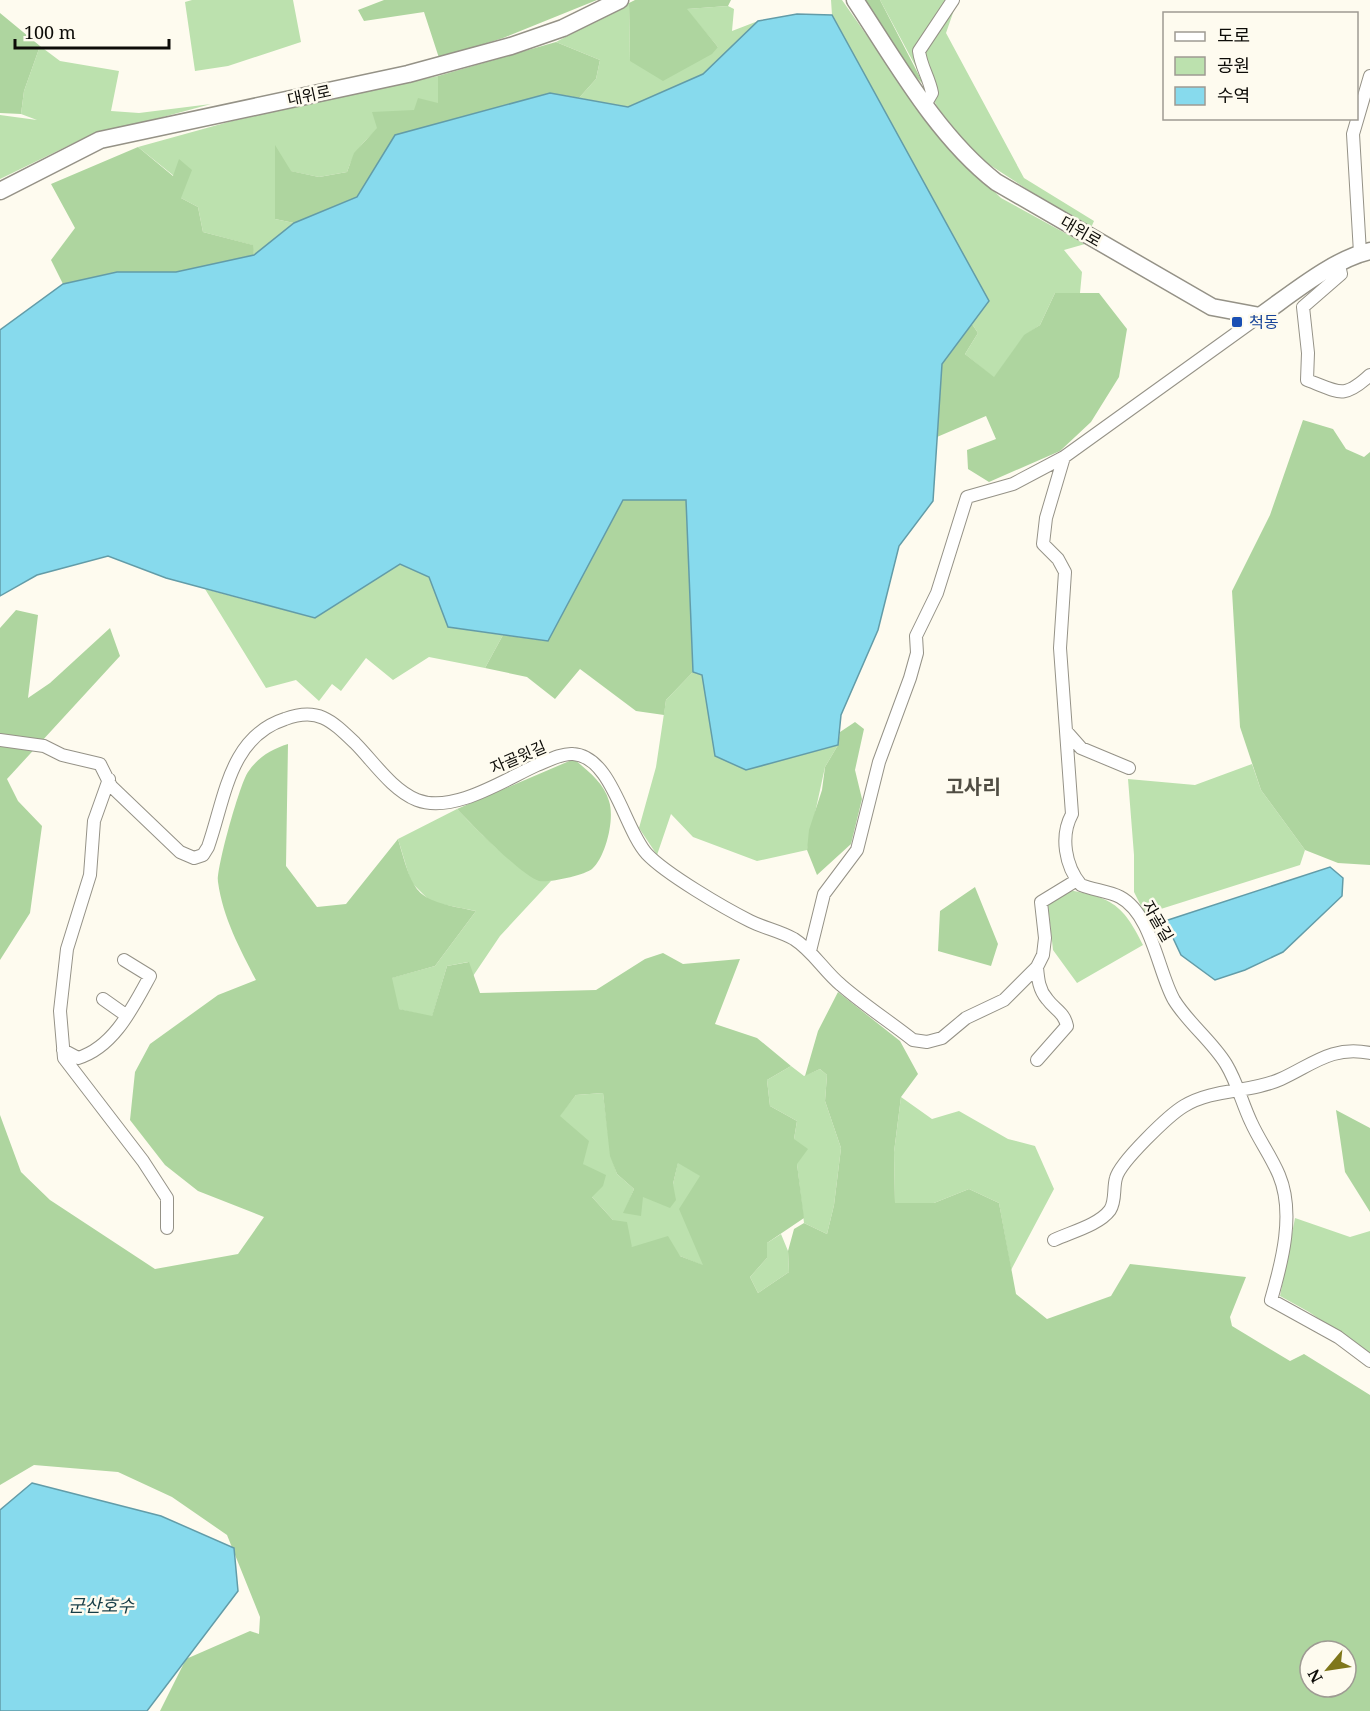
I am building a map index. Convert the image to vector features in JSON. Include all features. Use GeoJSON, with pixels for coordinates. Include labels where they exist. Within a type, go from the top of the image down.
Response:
{"type":"FeatureCollection","features":[{"type":"Feature","properties":{"kind":"main road","name":"대위로"},"geometry":{"type":"LineString","coordinates":[[0,191],[100,140],[408,74],[499,49],[563,28],[620,0]]}},
{"type":"Feature","properties":{"kind":"main road","name":"대위로"},"geometry":{"type":"LineString","coordinates":[[855,0],[925,105],[961,151],[996,182],[1212,306],[1260,316]]}},
{"type":"Feature","properties":{"kind":"main road"},"geometry":{"type":"LineString","coordinates":[[1260,316],[1323,272],[1365,252]]}},
{"type":"Feature","properties":{"kind":"street"},"geometry":{"type":"LineString","coordinates":[[925,105],[933,93],[929,77],[921,66],[919,51],[953,0]]}},
{"type":"Feature","properties":{"kind":"street"},"geometry":{"type":"LineString","coordinates":[[1358,117],[1370,76]]}},
{"type":"Feature","properties":{"kind":"street"},"geometry":{"type":"LineString","coordinates":[[1357,120],[1353,134],[1365,252]]}},
{"type":"Feature","properties":{"kind":"street"},"geometry":{"type":"LineString","coordinates":[[1339,265],[1341,274],[1303,307],[1308,353],[1307,380],[1343,393],[1353,391],[1370,375]]}},
{"type":"Feature","properties":{"kind":"street"},"geometry":{"type":"LineString","coordinates":[[810,951],[824,894],[857,850],[879,762],[910,678],[916,653],[916,636],[937,593],[967,497],[1013,484],[1064,457],[1260,316]]}},
{"type":"Feature","properties":{"kind":"street"},"geometry":{"type":"LineString","coordinates":[[1064,457],[1046,518],[1043,544],[1058,559],[1065,572],[1060,648],[1072,814],[1067,824],[1067,862],[1077,880]]}},
{"type":"Feature","properties":{"kind":"street","name":"자골윗길"},"geometry":{"type":"LineString","coordinates":[[0,740],[44,746],[62,755],[100,764],[111,786],[180,852],[194,858],[203,855],[208,847],[233,768],[250,739],[281,720],[299,714],[314,713],[326,718],[341,730],[394,784],[416,800],[438,805],[456,802],[549,760],[572,754],[586,758],[599,769],[610,784],[642,849],[657,865],[751,921],[773,929],[810,951],[840,985],[913,1040],[927,1042],[942,1038],[966,1018],[1004,1000],[1037,967],[1043,955],[1045,938],[1041,902],[1077,880]]}},
{"type":"Feature","properties":{"kind":"street"},"geometry":{"type":"LineString","coordinates":[[1066,731],[1081,748],[1129,768]]}},
{"type":"Feature","properties":{"kind":"street"},"geometry":{"type":"LineString","coordinates":[[109,779],[94,821],[90,875],[66,949],[60,1011],[64,1058],[143,1161],[167,1198],[167,1228]]}},
{"type":"Feature","properties":{"kind":"street","name":"자골길"},"geometry":{"type":"LineString","coordinates":[[1077,880],[1081,885],[1117,895],[1131,907],[1157,950],[1167,987],[1176,1002],[1225,1063],[1250,1121],[1280,1176],[1284,1195],[1285,1228],[1281,1263],[1271,1300],[1338,1337],[1370,1361]]}},
{"type":"Feature","properties":{"kind":"street"},"geometry":{"type":"LineString","coordinates":[[63,1050],[78,1058],[94,1053],[127,1016],[150,976],[124,960]]}},
{"type":"Feature","properties":{"kind":"street"},"geometry":{"type":"LineString","coordinates":[[1037,967],[1039,984],[1045,998],[1065,1015],[1067,1026],[1037,1060]]}},
{"type":"Feature","properties":{"kind":"street"},"geometry":{"type":"LineString","coordinates":[[103,999],[127,1016]]}},
{"type":"Feature","properties":{"kind":"street"},"geometry":{"type":"LineString","coordinates":[[1054,1240],[1103,1217],[1111,1208],[1116,1177],[1160,1125],[1193,1102],[1212,1093],[1281,1079],[1311,1062],[1346,1051],[1370,1053]]}},
{"type":"Feature","properties":{"kind":"green space"},"geometry":{"type":"Polygon","coordinates":[[[192,0],[293,0],[301,42],[228,66],[195,71],[185,2],[192,0]]]}},
{"type":"Feature","properties":{"kind":"green space"},"geometry":{"type":"Polygon","coordinates":[[[384,0],[597,0],[503,38],[439,58],[424,12],[364,21],[358,10],[384,0]]]}},
{"type":"Feature","properties":{"kind":"green space"},"geometry":{"type":"Polygon","coordinates":[[[635,0],[731,0],[728,6],[687,9],[718,47],[712,54],[663,81],[630,61],[629,3],[635,0]]]}},
{"type":"Feature","properties":{"kind":"green space"},"geometry":{"type":"Polygon","coordinates":[[[831,0],[842,0],[936,134],[1001,198],[1085,244],[1064,250],[1082,272],[1080,293],[1055,293],[1040,325],[1024,336],[994,378],[965,354],[978,333],[972,324],[989,301],[832,15],[831,0]]]}},
{"type":"Feature","properties":{"kind":"green space"},"geometry":{"type":"Polygon","coordinates":[[[865,0],[880,0],[924,85],[912,73],[865,0]]]}},
{"type":"Feature","properties":{"kind":"green space"},"geometry":{"type":"Polygon","coordinates":[[[880,0],[946,0],[954,10],[946,33],[1024,178],[1094,221],[1090,230],[976,156],[938,108],[880,0]]]}},
{"type":"Feature","properties":{"kind":"green space"},"geometry":{"type":"Polygon","coordinates":[[[629,3],[630,61],[718,47],[686,9],[728,6],[734,9],[732,31],[758,21],[703,74],[628,107],[579,98],[596,79],[600,60],[556,42],[629,3]]]}},
{"type":"Feature","properties":{"kind":"green space"},"geometry":{"type":"Polygon","coordinates":[[[0,13],[40,46],[24,91],[21,114],[0,113],[0,13]]]}},
{"type":"Feature","properties":{"kind":"green space"},"geometry":{"type":"Polygon","coordinates":[[[556,42],[600,60],[596,79],[579,98],[550,93],[395,135],[357,197],[294,223],[275,219],[275,145],[291,171],[319,177],[347,172],[354,153],[377,128],[372,112],[414,110],[418,98],[438,103],[438,76],[556,42]]]}},
{"type":"Feature","properties":{"kind":"green space"},"geometry":{"type":"Polygon","coordinates":[[[40,46],[60,61],[119,71],[111,111],[139,113],[211,104],[82,139],[0,179],[0,115],[37,120],[21,114],[24,91],[40,46]]]}},
{"type":"Feature","properties":{"kind":"green space"},"geometry":{"type":"Polygon","coordinates":[[[438,76],[438,104],[395,119],[372,134],[354,157],[347,172],[319,177],[290,171],[275,147],[275,219],[294,223],[254,255],[252,245],[203,232],[198,207],[181,198],[174,176],[138,147],[232,121],[438,76]]]}},
{"type":"Feature","properties":{"kind":"green space"},"geometry":{"type":"Polygon","coordinates":[[[138,147],[173,176],[179,159],[192,170],[181,198],[198,207],[203,232],[253,245],[254,255],[176,272],[117,272],[63,284],[51,260],[75,228],[51,184],[138,147]]]}},
{"type":"Feature","properties":{"kind":"green space"},"geometry":{"type":"Polygon","coordinates":[[[1055,293],[1099,293],[1127,329],[1119,377],[1091,422],[1060,451],[989,482],[968,469],[967,450],[996,439],[986,416],[937,437],[942,364],[972,324],[978,333],[965,354],[994,377],[1024,335],[1040,325],[1055,293]]]}},
{"type":"Feature","properties":{"kind":"green space"},"geometry":{"type":"Polygon","coordinates":[[[1303,420],[1333,429],[1346,449],[1364,457],[1370,452],[1370,865],[1338,863],[1305,850],[1261,790],[1240,727],[1232,591],[1270,515],[1303,420]]]}},
{"type":"Feature","properties":{"kind":"green space"},"geometry":{"type":"Polygon","coordinates":[[[623,500],[686,500],[693,672],[666,700],[664,715],[636,711],[580,669],[555,699],[527,677],[485,668],[503,635],[548,641],[623,500]]]}},
{"type":"Feature","properties":{"kind":"green space"},"geometry":{"type":"Polygon","coordinates":[[[400,564],[429,577],[448,627],[503,635],[485,668],[429,657],[393,680],[366,658],[341,691],[332,684],[319,701],[296,680],[266,688],[205,589],[315,618],[400,564]]]}},
{"type":"Feature","properties":{"kind":"green space"},"geometry":{"type":"Polygon","coordinates":[[[16,610],[38,615],[28,698],[50,683],[110,628],[120,656],[7,779],[18,801],[42,826],[30,913],[0,960],[0,628],[16,610]]]}},
{"type":"Feature","properties":{"kind":"green space"},"geometry":{"type":"Polygon","coordinates":[[[693,672],[702,675],[746,770],[838,745],[825,767],[807,850],[757,861],[693,837],[671,814],[657,855],[639,828],[656,767],[666,700],[693,672]]]}},
{"type":"Feature","properties":{"kind":"green space"},"geometry":{"type":"Polygon","coordinates":[[[855,722],[864,729],[855,770],[862,799],[851,844],[817,875],[807,850],[809,830],[822,790],[825,767],[838,745],[840,732],[855,722]]]}},
{"type":"Feature","properties":{"kind":"green space"},"geometry":{"type":"Polygon","coordinates":[[[288,744],[286,866],[317,907],[346,904],[398,839],[409,873],[420,893],[440,903],[476,911],[435,966],[392,978],[399,1009],[432,1016],[447,966],[469,962],[480,993],[596,990],[645,959],[663,953],[683,964],[740,959],[715,1024],[757,1038],[791,1066],[767,1080],[770,1106],[797,1121],[794,1139],[808,1149],[797,1164],[804,1218],[767,1243],[767,1258],[750,1277],[758,1293],[789,1272],[788,1251],[794,1229],[804,1223],[827,1234],[834,1205],[841,1148],[825,1101],[827,1075],[820,1069],[805,1076],[818,1031],[838,992],[900,1041],[918,1074],[901,1097],[894,1152],[895,1203],[934,1203],[969,1189],[999,1203],[1016,1294],[1047,1319],[1111,1296],[1130,1264],[1246,1277],[1230,1317],[1232,1326],[1290,1361],[1304,1354],[1370,1395],[1370,1711],[160,1711],[186,1659],[250,1631],[259,1634],[260,1617],[227,1535],[172,1497],[118,1472],[34,1465],[0,1485],[0,1115],[21,1172],[50,1200],[155,1269],[238,1254],[264,1217],[198,1191],[165,1165],[130,1120],[135,1072],[150,1044],[218,995],[256,980],[228,921],[220,895],[218,874],[229,826],[244,779],[252,767],[271,751],[288,744]],[[603,1093],[576,1095],[560,1116],[589,1141],[583,1164],[606,1175],[603,1186],[592,1197],[613,1220],[627,1222],[632,1247],[668,1236],[680,1256],[703,1265],[679,1209],[700,1176],[678,1163],[673,1184],[676,1200],[670,1208],[643,1197],[641,1216],[623,1213],[634,1189],[617,1174],[610,1156],[603,1093]]]}},
{"type":"Feature","properties":{"kind":"green space"},"geometry":{"type":"Polygon","coordinates":[[[574,759],[599,783],[607,795],[611,808],[610,827],[605,847],[597,863],[588,871],[558,880],[539,881],[509,860],[457,809],[574,759]]]}},
{"type":"Feature","properties":{"kind":"green space"},"geometry":{"type":"Polygon","coordinates":[[[1252,764],[1261,790],[1305,850],[1300,865],[1145,914],[1134,892],[1134,855],[1128,779],[1195,785],[1252,764]]]}},
{"type":"Feature","properties":{"kind":"green space"},"geometry":{"type":"Polygon","coordinates":[[[457,809],[515,863],[540,878],[551,881],[500,936],[473,976],[468,962],[447,966],[432,1017],[398,1009],[391,978],[435,966],[476,911],[431,902],[411,882],[398,839],[457,809]]]}},
{"type":"Feature","properties":{"kind":"green space"},"geometry":{"type":"Polygon","coordinates":[[[975,887],[998,944],[991,966],[938,951],[940,911],[975,887]]]}},
{"type":"Feature","properties":{"kind":"green space"},"geometry":{"type":"Polygon","coordinates":[[[1063,889],[1092,895],[1113,904],[1128,919],[1143,945],[1077,983],[1053,950],[1048,905],[1063,889]]]}},
{"type":"Feature","properties":{"kind":"green space"},"geometry":{"type":"Polygon","coordinates":[[[791,1066],[804,1076],[820,1069],[827,1075],[825,1101],[841,1148],[834,1205],[827,1234],[804,1223],[794,1139],[797,1121],[770,1106],[767,1080],[791,1066]]]}},
{"type":"Feature","properties":{"kind":"green space"},"geometry":{"type":"Polygon","coordinates":[[[603,1093],[611,1156],[617,1174],[634,1189],[624,1213],[643,1197],[673,1184],[678,1162],[701,1176],[704,1266],[680,1256],[632,1247],[613,1220],[592,1197],[583,1164],[559,1116],[576,1095],[603,1093]]]}},
{"type":"Feature","properties":{"kind":"green space"},"geometry":{"type":"Polygon","coordinates":[[[901,1097],[932,1119],[959,1111],[1008,1139],[1035,1146],[1054,1189],[1011,1270],[999,1203],[969,1189],[934,1203],[895,1204],[894,1152],[901,1097]]]}},
{"type":"Feature","properties":{"kind":"green space"},"geometry":{"type":"Polygon","coordinates":[[[1336,1110],[1370,1128],[1370,1212],[1345,1172],[1336,1110]]]}},
{"type":"Feature","properties":{"kind":"green space"},"geometry":{"type":"Polygon","coordinates":[[[1295,1218],[1350,1237],[1370,1231],[1370,1354],[1309,1312],[1280,1296],[1295,1218]]]}},
{"type":"Feature","properties":{"kind":"green space"},"geometry":{"type":"Polygon","coordinates":[[[781,1234],[788,1251],[789,1272],[758,1293],[750,1277],[767,1258],[767,1243],[781,1234]]]}},
{"type":"Feature","properties":{"kind":"water"},"geometry":{"type":"Polygon","coordinates":[[[797,14],[832,15],[989,301],[942,364],[933,501],[899,546],[878,630],[841,715],[838,745],[746,770],[715,756],[702,675],[693,672],[686,500],[623,500],[548,641],[448,627],[429,577],[400,564],[315,618],[166,578],[108,556],[37,575],[0,596],[0,330],[63,284],[117,272],[176,272],[254,255],[294,223],[357,197],[395,135],[550,93],[628,107],[703,74],[758,21],[797,14]]]}},
{"type":"Feature","properties":{"kind":"water"},"geometry":{"type":"Polygon","coordinates":[[[1330,867],[1343,878],[1342,896],[1283,952],[1245,970],[1215,980],[1181,955],[1165,921],[1330,867]]]}},
{"type":"Feature","properties":{"kind":"water","name":"군산호수"},"geometry":{"type":"Polygon","coordinates":[[[32,1483],[161,1516],[234,1548],[238,1591],[147,1711],[0,1711],[0,1510],[32,1483]]]}},
{"type":"Feature","properties":{"kind":"place","name":"척동"},"geometry":{"type":"Point","coordinates":[1237,322]}},
{"type":"Feature","properties":{"kind":"district","name":"고사리"},"geometry":{"type":"Point","coordinates":[973,786]}}]}
